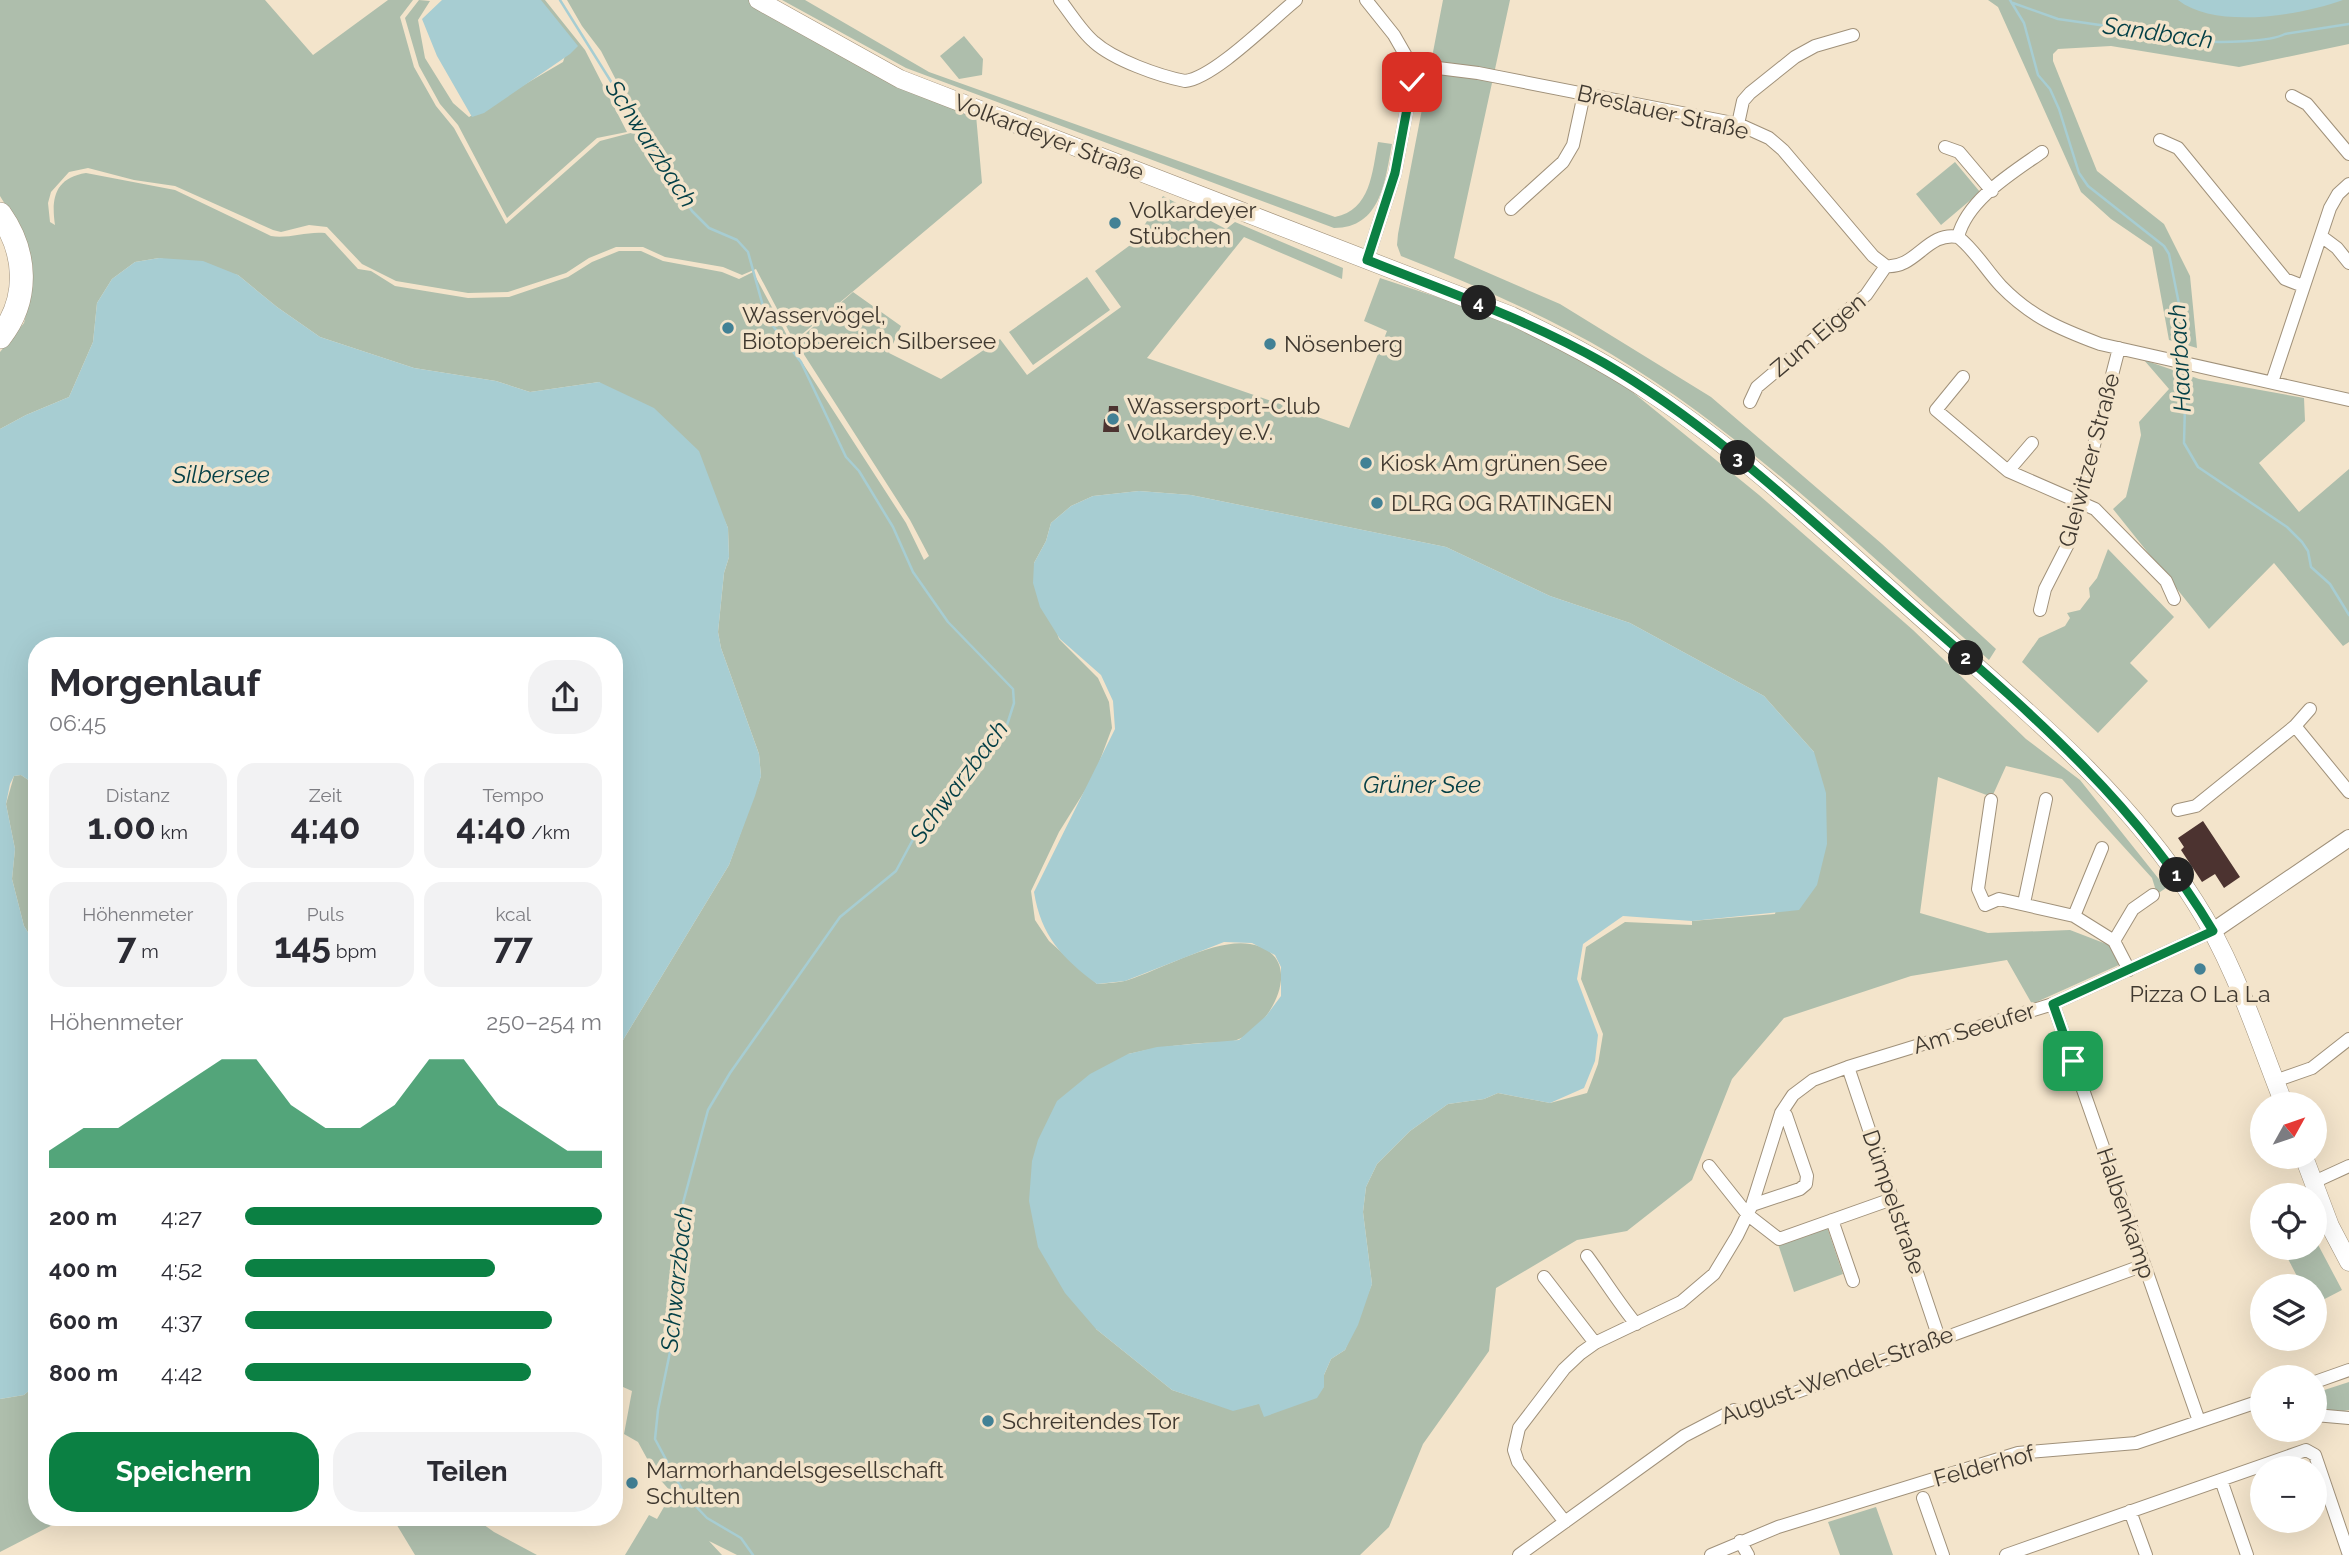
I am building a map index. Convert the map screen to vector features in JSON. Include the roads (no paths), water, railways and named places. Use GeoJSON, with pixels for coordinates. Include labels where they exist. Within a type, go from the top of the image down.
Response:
{"type":"FeatureCollection","features":[{"type":"Feature","properties":{"kind":"highway"},"geometry":{"type":"LineString","coordinates":[[0,214],[14,239],[22,274],[18,306],[0,337]]}},
{"type":"Feature","properties":{"kind":"highway"},"geometry":{"type":"LineString","coordinates":[[0,239],[6,254],[9,278],[0,314]]}},
{"type":"Feature","properties":{"kind":"main road","name":"Volkardeyer Straße"},"geometry":{"type":"LineString","coordinates":[[758,0],[900,79],[1512,316],[1559,339],[1652,393],[1723,445],[1795,506],[2080,761],[2146,833],[2213,931],[2279,1092]]}},
{"type":"Feature","properties":{"kind":"main road"},"geometry":{"type":"LineString","coordinates":[[2309,1169],[2330,1226],[2349,1262]]}},
{"type":"Feature","properties":{"kind":"street"},"geometry":{"type":"LineString","coordinates":[[1059,0],[1093,42],[1105,50],[1185,81],[1200,77],[1214,67],[1296,0]]}},
{"type":"Feature","properties":{"kind":"street"},"geometry":{"type":"LineString","coordinates":[[1366,0],[1394,35],[1411,71],[1412,82],[1395,173],[1367,260]]}},
{"type":"Feature","properties":{"kind":"street"},"geometry":{"type":"LineString","coordinates":[[1738,124],[1743,101],[1795,57],[1815,46],[1853,34]]}},
{"type":"Feature","properties":{"kind":"street","name":"Breslauer Straße"},"geometry":{"type":"LineString","coordinates":[[1411,71],[1438,68],[1478,73],[1738,124],[1769,138],[1783,150],[1873,256],[1886,266]]}},
{"type":"Feature","properties":{"kind":"street"},"geometry":{"type":"LineString","coordinates":[[1511,209],[1563,162],[1573,145],[1584,94]]}},
{"type":"Feature","properties":{"kind":"street"},"geometry":{"type":"LineString","coordinates":[[2292,96],[2307,104],[2349,154]]}},
{"type":"Feature","properties":{"kind":"street"},"geometry":{"type":"LineString","coordinates":[[2160,140],[2178,148],[2285,279],[2303,286]]}},
{"type":"Feature","properties":{"kind":"street"},"geometry":{"type":"LineString","coordinates":[[1945,147],[1959,152],[1992,191]]}},
{"type":"Feature","properties":{"kind":"street"},"geometry":{"type":"LineString","coordinates":[[1958,237],[1964,220],[1992,191],[2042,152]]}},
{"type":"Feature","properties":{"kind":"street"},"geometry":{"type":"LineString","coordinates":[[2272,382],[2330,208],[2338,194],[2349,184]]}},
{"type":"Feature","properties":{"kind":"street"},"geometry":{"type":"LineString","coordinates":[[1886,266],[1905,265],[1942,236],[1958,237],[2001,286],[2040,320],[2100,344],[2349,400]]}},
{"type":"Feature","properties":{"kind":"street"},"geometry":{"type":"LineString","coordinates":[[2320,236],[2337,248],[2349,263]]}},
{"type":"Feature","properties":{"kind":"street","name":"Zum Eigen"},"geometry":{"type":"LineString","coordinates":[[1750,402],[1757,387],[1866,295],[1886,266]]}},
{"type":"Feature","properties":{"kind":"street","name":"Gleiwitzer Straße"},"geometry":{"type":"LineString","coordinates":[[2040,610],[2045,589],[2069,542],[2119,348]]}},
{"type":"Feature","properties":{"kind":"street"},"geometry":{"type":"LineString","coordinates":[[1963,377],[1936,410],[2008,471],[2080,500],[2095,509],[2166,580],[2174,599]]}},
{"type":"Feature","properties":{"kind":"street"},"geometry":{"type":"LineString","coordinates":[[2008,471],[2032,443]]}},
{"type":"Feature","properties":{"kind":"street"},"geometry":{"type":"LineString","coordinates":[[2178,810],[2196,806],[2295,726],[2310,709]]}},
{"type":"Feature","properties":{"kind":"street"},"geometry":{"type":"LineString","coordinates":[[2295,726],[2349,792]]}},
{"type":"Feature","properties":{"kind":"street"},"geometry":{"type":"LineString","coordinates":[[2024,903],[2046,799]]}},
{"type":"Feature","properties":{"kind":"street"},"geometry":{"type":"LineString","coordinates":[[1991,800],[1978,889],[1986,905],[1999,899],[2074,916],[2114,941],[2129,970]]}},
{"type":"Feature","properties":{"kind":"street"},"geometry":{"type":"LineString","coordinates":[[2213,931],[2349,838]]}},
{"type":"Feature","properties":{"kind":"street"},"geometry":{"type":"LineString","coordinates":[[2074,916],[2102,848]]}},
{"type":"Feature","properties":{"kind":"street"},"geometry":{"type":"LineString","coordinates":[[2114,941],[2133,909],[2153,895]]}},
{"type":"Feature","properties":{"kind":"street","name":"Am Seeufer"},"geometry":{"type":"LineString","coordinates":[[1565,1522],[1518,1462],[1514,1450],[1519,1427],[1564,1369],[1595,1343],[1681,1302],[1704,1284],[1726,1255],[1750,1210],[1782,1113],[1793,1095],[1802,1087],[1848,1067],[2053,1004],[2213,931]]}},
{"type":"Feature","properties":{"kind":"street","name":"Halbenkamp"},"geometry":{"type":"LineString","coordinates":[[2053,1004],[2199,1422]]}},
{"type":"Feature","properties":{"kind":"street"},"geometry":{"type":"LineString","coordinates":[[2275,1081],[2312,1068],[2326,1060],[2349,1039]]}},
{"type":"Feature","properties":{"kind":"street","name":"Dümpelstraße"},"geometry":{"type":"LineString","coordinates":[[1848,1067],[1939,1338]]}},
{"type":"Feature","properties":{"kind":"street"},"geometry":{"type":"LineString","coordinates":[[1750,1210],[1806,1184],[1807,1176],[1786,1115],[1782,1113]]}},
{"type":"Feature","properties":{"kind":"street"},"geometry":{"type":"LineString","coordinates":[[1709,1166],[1779,1238],[1892,1199]]}},
{"type":"Feature","properties":{"kind":"street"},"geometry":{"type":"LineString","coordinates":[[2314,1182],[2349,1166]]}},
{"type":"Feature","properties":{"kind":"street"},"geometry":{"type":"LineString","coordinates":[[1832,1220],[1853,1281]]}},
{"type":"Feature","properties":{"kind":"street"},"geometry":{"type":"LineString","coordinates":[[1587,1256],[1606,1281],[1613,1296],[1636,1324]]}},
{"type":"Feature","properties":{"kind":"street","name":"August-Wendel-Straße"},"geometry":{"type":"LineString","coordinates":[[1519,1555],[1684,1436],[1734,1409],[1742,1412],[2144,1265]]}},
{"type":"Feature","properties":{"kind":"street"},"geometry":{"type":"LineString","coordinates":[[1544,1277],[1595,1343]]}},
{"type":"Feature","properties":{"kind":"street"},"geometry":{"type":"LineString","coordinates":[[2327,1378],[2349,1370]]}},
{"type":"Feature","properties":{"kind":"street","name":"Felderhof"},"geometry":{"type":"LineString","coordinates":[[1711,1555],[1740,1541],[2018,1453],[2136,1443],[2250,1404]]}},
{"type":"Feature","properties":{"kind":"street"},"geometry":{"type":"LineString","coordinates":[[2327,1417],[2349,1418]]}},
{"type":"Feature","properties":{"kind":"street"},"geometry":{"type":"LineString","coordinates":[[2006,1555],[2043,1549],[2130,1511],[2301,1451],[2311,1451],[2315,1455],[2349,1555]]}},
{"type":"Feature","properties":{"kind":"street"},"geometry":{"type":"LineString","coordinates":[[2221,1480],[2247,1555]]}},
{"type":"Feature","properties":{"kind":"street"},"geometry":{"type":"LineString","coordinates":[[1923,1498],[1943,1555]]}},
{"type":"Feature","properties":{"kind":"street"},"geometry":{"type":"LineString","coordinates":[[2130,1511],[2146,1555]]}},
{"type":"Feature","properties":{"kind":"street"},"geometry":{"type":"LineString","coordinates":[[1740,1541],[1748,1555]]}},
{"type":"Feature","properties":{"kind":"water"},"geometry":{"type":"Polygon","coordinates":[[[442,0],[541,0],[578,46],[484,113],[472,117],[437,56],[422,19],[442,0]]]}},
{"type":"Feature","properties":{"kind":"water"},"geometry":{"type":"Polygon","coordinates":[[[2178,0],[2343,0],[2282,15],[2236,17],[2214,15],[2194,9],[2178,0]]]}},
{"type":"Feature","properties":{"kind":"water","name":"Silbersee"},"geometry":{"type":"Polygon","coordinates":[[[159,258],[203,261],[238,275],[320,337],[414,368],[496,381],[530,392],[599,382],[654,408],[699,451],[728,528],[729,557],[724,573],[718,632],[721,648],[759,754],[761,776],[729,865],[623,1040],[623,637],[28,637],[28,780],[21,775],[14,776],[6,804],[15,849],[12,879],[28,932],[28,1392],[24,1395],[0,1399],[0,429],[69,397],[93,342],[97,303],[112,279],[135,262],[159,258]]]}},
{"type":"Feature","properties":{"kind":"water","name":"Grüner See"},"geometry":{"type":"Polygon","coordinates":[[[1139,491],[1191,495],[1446,547],[1550,596],[1630,623],[1764,696],[1814,752],[1826,793],[1827,844],[1817,885],[1799,910],[1692,921],[1623,916],[1583,944],[1577,979],[1598,1035],[1595,1061],[1584,1088],[1550,1103],[1498,1093],[1484,1099],[1448,1104],[1410,1131],[1377,1164],[1366,1187],[1363,1212],[1372,1284],[1358,1325],[1345,1350],[1331,1359],[1324,1375],[1324,1387],[1317,1398],[1264,1417],[1259,1404],[1233,1411],[1172,1390],[1096,1329],[1065,1293],[1038,1247],[1029,1201],[1032,1161],[1038,1140],[1057,1101],[1090,1074],[1128,1054],[1157,1047],[1239,1040],[1266,1016],[1281,996],[1281,967],[1275,955],[1252,943],[1224,942],[1125,981],[1097,984],[1073,965],[1055,945],[1037,908],[1034,892],[1115,729],[1113,701],[1101,675],[1060,639],[1040,607],[1033,583],[1034,563],[1046,541],[1051,523],[1071,506],[1093,496],[1139,491]]]}},
{"type":"Feature","properties":{"kind":"waterway","name":"Schwarzbach"},"geometry":{"type":"LineString","coordinates":[[560,0],[692,211],[709,228],[737,240],[748,252],[766,317],[801,362],[846,457],[859,471],[893,527],[913,572],[948,622],[1013,689],[1014,703],[1006,728],[917,832],[896,871],[840,917],[730,1073],[708,1110],[683,1203],[684,1230],[676,1323],[658,1410],[655,1439],[685,1495],[707,1518],[741,1538],[753,1555]]}},
{"type":"Feature","properties":{"kind":"waterway","name":"Haarbach"},"geometry":{"type":"LineString","coordinates":[[2010,0],[2024,23],[2038,75],[2050,89],[2059,109],[2079,173],[2088,186],[2164,246],[2169,254],[2183,324],[2185,360]]}},
{"type":"Feature","properties":{"kind":"waterway","name":"Sandbach"},"geometry":{"type":"LineString","coordinates":[[2013,3],[2058,19],[2149,32],[2156,36],[2159,33],[2166,38],[2179,37],[2208,42],[2256,40],[2349,24]]}},
{"type":"Feature","properties":{"kind":"waterway","name":"Haarbach"},"geometry":{"type":"LineString","coordinates":[[2186,366],[2184,443],[2198,467],[2287,527],[2302,542],[2308,551],[2311,567],[2330,584],[2349,615]]}},
{"type":"Feature","properties":{"kind":"place","name":"Volkardeyer Stübchen"},"geometry":{"type":"Point","coordinates":[1115,223]}},
{"type":"Feature","properties":{"kind":"place","name":"Wasservögel, Biotopbereich Silbersee"},"geometry":{"type":"Point","coordinates":[728,328]}},
{"type":"Feature","properties":{"kind":"place","name":"Nösenberg"},"geometry":{"type":"Point","coordinates":[1270,344]}},
{"type":"Feature","properties":{"kind":"place","name":"Wassersport-Club Volkardey e.V."},"geometry":{"type":"Point","coordinates":[1113,419]}},
{"type":"Feature","properties":{"kind":"place","name":"Kiosk Am grünen See"},"geometry":{"type":"Point","coordinates":[1366,463]}},
{"type":"Feature","properties":{"kind":"place","name":"DLRG OG RATINGEN"},"geometry":{"type":"Point","coordinates":[1377,503]}},
{"type":"Feature","properties":{"kind":"place","name":"Pizza O La La"},"geometry":{"type":"Point","coordinates":[2200,969]}},
{"type":"Feature","properties":{"kind":"place","name":"Schreitendes Tor"},"geometry":{"type":"Point","coordinates":[988,1421]}},
{"type":"Feature","properties":{"kind":"place","name":"Marmorhandelsgesellschaft Schulten"},"geometry":{"type":"Point","coordinates":[632,1483]}}]}
